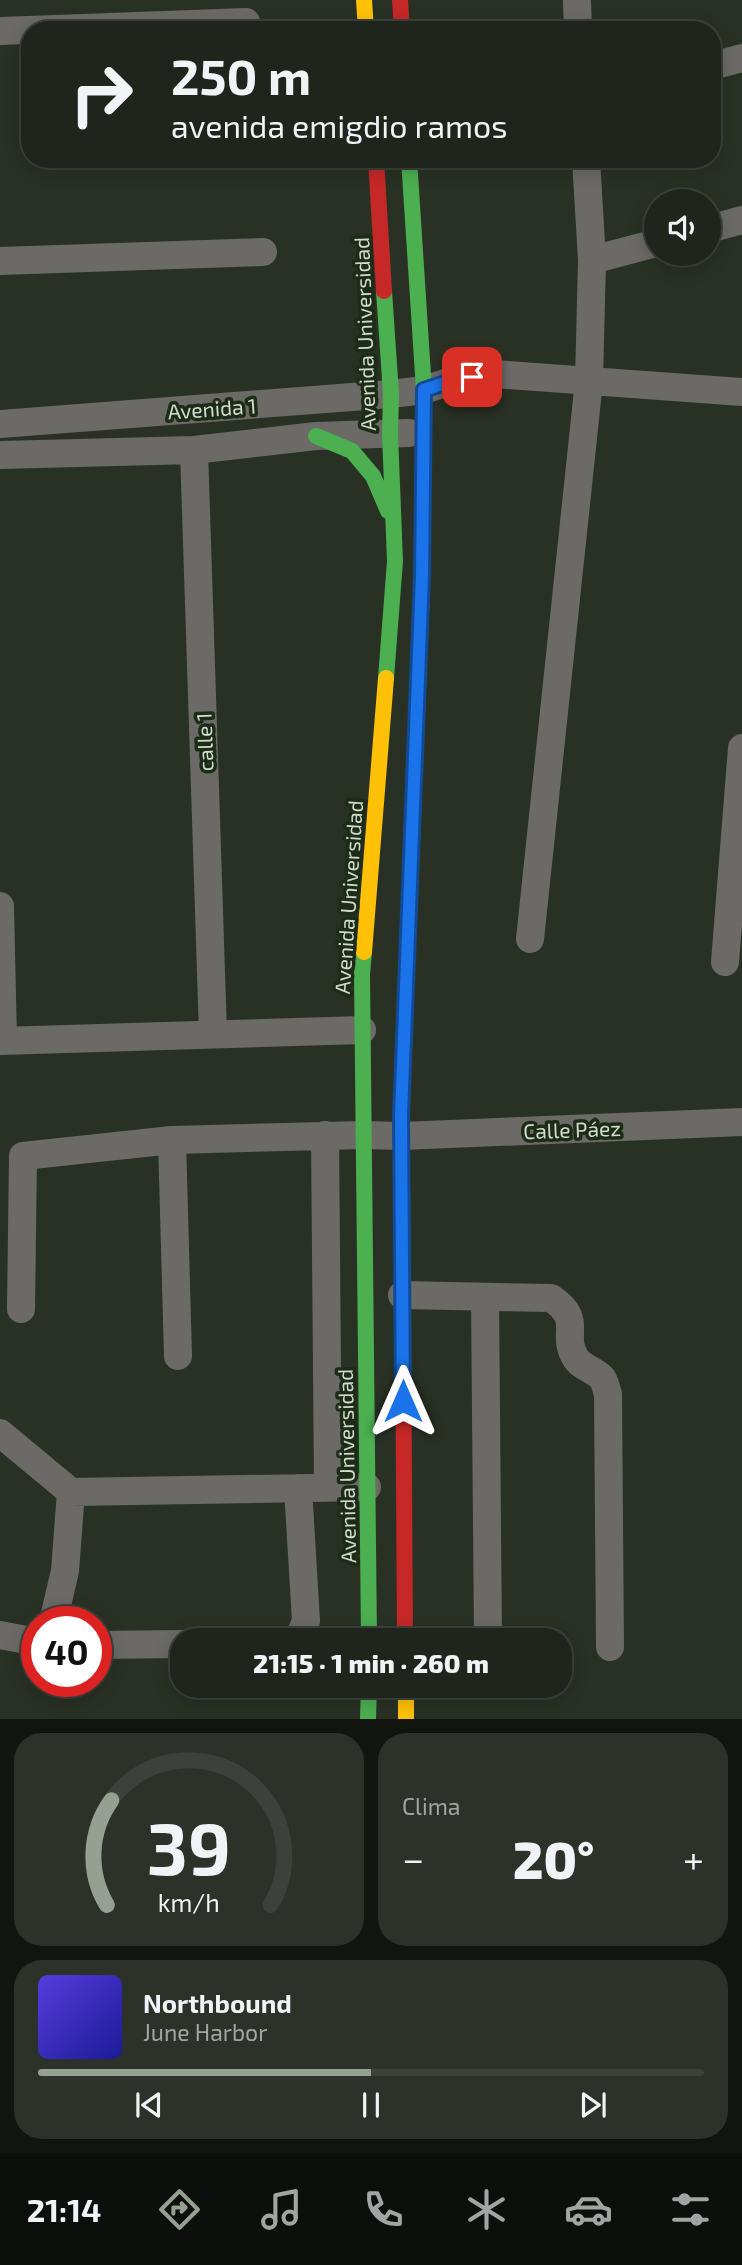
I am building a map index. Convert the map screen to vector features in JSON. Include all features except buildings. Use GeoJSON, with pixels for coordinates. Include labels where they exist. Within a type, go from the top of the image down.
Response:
{"type":"FeatureCollection","features":[{"type":"Feature","properties":{"kind":"street"},"geometry":{"type":"LineString","coordinates":[[365,12],[402,0],[402,21]]}},
{"type":"Feature","properties":{"kind":"street"},"geometry":{"type":"LineString","coordinates":[[577,0],[578,21]]}},
{"type":"Feature","properties":{"kind":"street"},"geometry":{"type":"LineString","coordinates":[[0,31],[21,30]]}},
{"type":"Feature","properties":{"kind":"street"},"geometry":{"type":"LineString","coordinates":[[721,64],[742,58]]}},
{"type":"Feature","properties":{"kind":"street","name":"Avenida Universidad"},"geometry":{"type":"LineString","coordinates":[[369,1628],[362,974],[395,561],[391,394],[377,168]]}},
{"type":"Feature","properties":{"kind":"street"},"geometry":{"type":"LineString","coordinates":[[405,1628],[402,1136],[422,576],[424,433],[424,390],[410,168]]}},
{"type":"Feature","properties":{"kind":"street"},"geometry":{"type":"LineString","coordinates":[[530,939],[589,381],[592,260],[587,168]]}},
{"type":"Feature","properties":{"kind":"street"},"geometry":{"type":"LineString","coordinates":[[721,226],[742,220]]}},
{"type":"Feature","properties":{"kind":"street"},"geometry":{"type":"LineString","coordinates":[[592,260],[644,246]]}},
{"type":"Feature","properties":{"kind":"street"},"geometry":{"type":"LineString","coordinates":[[0,261],[264,252]]}},
{"type":"Feature","properties":{"kind":"street","name":"Avenida 1"},"geometry":{"type":"LineString","coordinates":[[0,424],[391,394],[424,390],[451,381],[494,374],[742,392]]}},
{"type":"Feature","properties":{"kind":"street","name":"Avenida 1"},"geometry":{"type":"LineString","coordinates":[[0,455],[194,450],[316,436],[424,433]]}},
{"type":"Feature","properties":{"kind":"street"},"geometry":{"type":"LineString","coordinates":[[316,436],[352,451],[373,476],[393,523]]}},
{"type":"Feature","properties":{"kind":"street","name":"calle 1"},"geometry":{"type":"LineString","coordinates":[[194,450],[214,1034]]}},
{"type":"Feature","properties":{"kind":"street"},"geometry":{"type":"LineString","coordinates":[[725,962],[742,748]]}},
{"type":"Feature","properties":{"kind":"street"},"geometry":{"type":"LineString","coordinates":[[0,906],[1,1041],[362,1030]]}},
{"type":"Feature","properties":{"kind":"street","name":"Calle Páez"},"geometry":{"type":"LineString","coordinates":[[21,1309],[23,1156],[172,1140],[325,1135],[402,1136],[742,1122]]}},
{"type":"Feature","properties":{"kind":"street"},"geometry":{"type":"LineString","coordinates":[[325,1135],[328,1487]]}},
{"type":"Feature","properties":{"kind":"street"},"geometry":{"type":"LineString","coordinates":[[172,1140],[178,1356]]}},
{"type":"Feature","properties":{"kind":"street"},"geometry":{"type":"LineString","coordinates":[[402,1295],[551,1297],[564,1307],[571,1322],[575,1358],[602,1378],[608,1394],[610,1647]]}},
{"type":"Feature","properties":{"kind":"street"},"geometry":{"type":"LineString","coordinates":[[485,1297],[488,1628]]}},
{"type":"Feature","properties":{"kind":"street"},"geometry":{"type":"LineString","coordinates":[[0,1433],[71,1492],[367,1487]]}},
{"type":"Feature","properties":{"kind":"street"},"geometry":{"type":"LineString","coordinates":[[298,1488],[306,1621],[303,1628]]}},
{"type":"Feature","properties":{"kind":"street"},"geometry":{"type":"LineString","coordinates":[[56,1606],[65,1571],[71,1492]]}},
{"type":"Feature","properties":{"kind":"street"},"geometry":{"type":"LineString","coordinates":[[0,1635],[21,1639]]}},
{"type":"Feature","properties":{"kind":"street"},"geometry":{"type":"LineString","coordinates":[[112,1646],[170,1644]]}},
{"type":"Feature","properties":{"kind":"street"},"geometry":{"type":"LineString","coordinates":[[368,1719],[369,1698]]}},
{"type":"Feature","properties":{"kind":"street"},"geometry":{"type":"LineString","coordinates":[[405,1698],[406,1719]]}},
{"type":"Feature","properties":{"kind":"traffic: fast"},"geometry":{"type":"LineString","coordinates":[[410,168],[424,390],[422,587]]}},
{"type":"Feature","properties":{"kind":"traffic: fast"},"geometry":{"type":"LineString","coordinates":[[384,291],[391,394],[395,561],[386,678]]}},
{"type":"Feature","properties":{"kind":"traffic: fast"},"geometry":{"type":"LineString","coordinates":[[316,436],[352,451],[373,476],[388,511]]}},
{"type":"Feature","properties":{"kind":"traffic: fast"},"geometry":{"type":"LineString","coordinates":[[403,1317],[401,1115],[409,912]]}},
{"type":"Feature","properties":{"kind":"traffic: fast"},"geometry":{"type":"LineString","coordinates":[[364,952],[362,974],[369,1628]]}},
{"type":"Feature","properties":{"kind":"traffic: fast"},"geometry":{"type":"LineString","coordinates":[[368,1719],[369,1698]]}},
{"type":"Feature","properties":{"kind":"traffic: slow"},"geometry":{"type":"LineString","coordinates":[[364,0],[365,21]]}},
{"type":"Feature","properties":{"kind":"traffic: slow"},"geometry":{"type":"LineString","coordinates":[[409,912],[422,587]]}},
{"type":"Feature","properties":{"kind":"traffic: slow"},"geometry":{"type":"LineString","coordinates":[[364,952],[386,678]]}},
{"type":"Feature","properties":{"kind":"traffic: slow"},"geometry":{"type":"LineString","coordinates":[[406,1698],[406,1719]]}},
{"type":"Feature","properties":{"kind":"traffic: jam"},"geometry":{"type":"LineString","coordinates":[[400,0],[401,21]]}},
{"type":"Feature","properties":{"kind":"traffic: jam"},"geometry":{"type":"LineString","coordinates":[[377,168],[384,291]]}},
{"type":"Feature","properties":{"kind":"traffic: jam"},"geometry":{"type":"LineString","coordinates":[[403,1317],[405,1628]]}},
{"type":"Feature","properties":{"kind":"route"},"geometry":{"type":"LineString","coordinates":[[403,1401],[401,1115],[422,576],[424,390],[472,377]]}}]}
